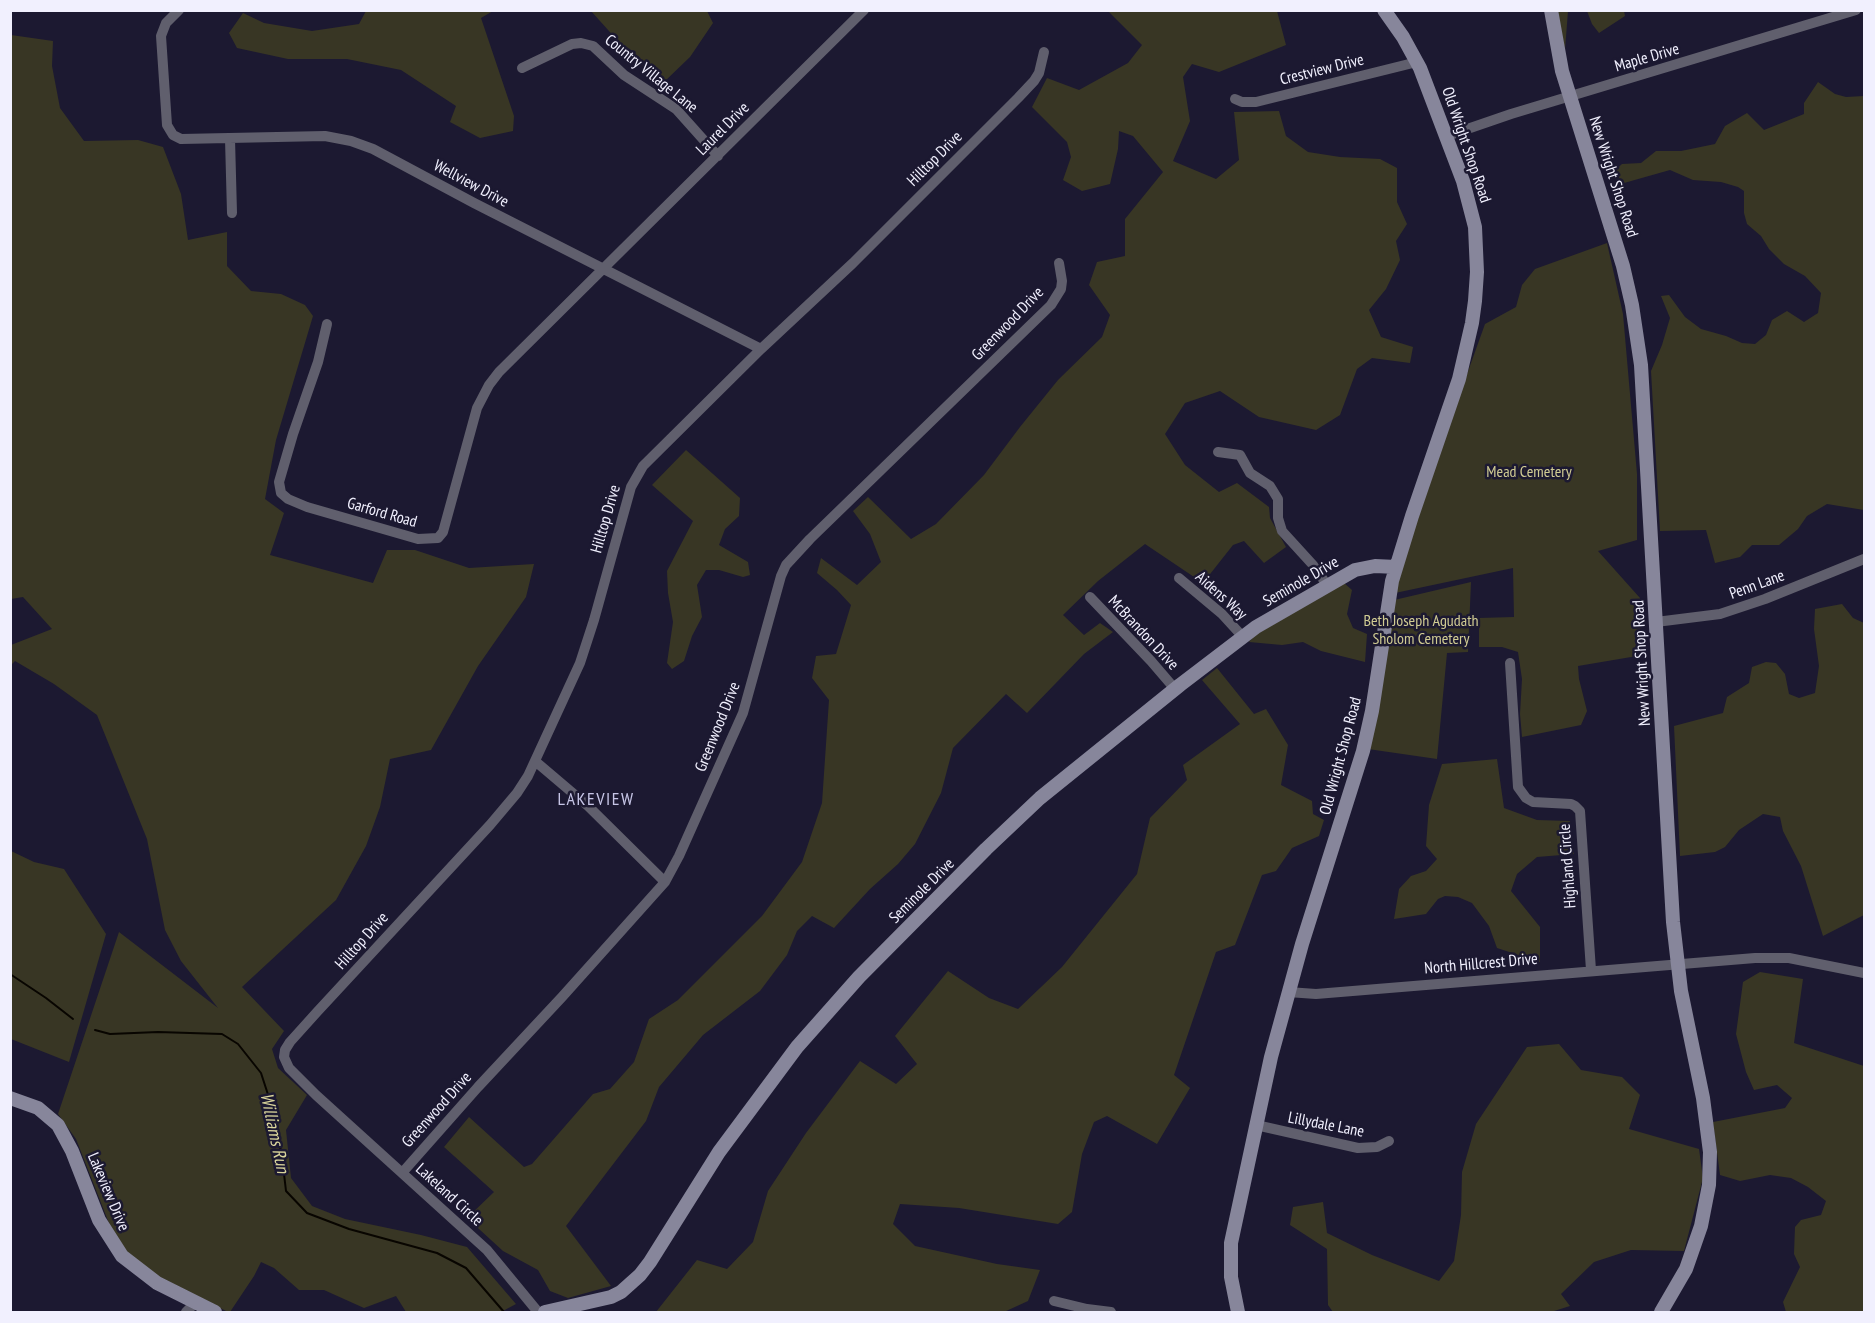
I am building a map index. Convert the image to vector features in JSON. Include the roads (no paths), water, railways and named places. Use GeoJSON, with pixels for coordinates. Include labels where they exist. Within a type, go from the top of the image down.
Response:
{"type":"FeatureCollection","features":[{"type":"Feature","properties":{"kind":"street","name":"Wellview Drive"},"geometry":{"type":"LineString","coordinates":[[179,10],[166,24],[161,36],[166,109],[170,131],[178,138],[325,136],[351,141],[373,149],[761,349]]}},
{"type":"Feature","properties":{"kind":"street","name":"Laurel Drive"},"geometry":{"type":"LineString","coordinates":[[603,269],[864,10]]}},
{"type":"Feature","properties":{"kind":"street","name":"Old Wright Shop Road"},"geometry":{"type":"LineString","coordinates":[[1238,1312],[1231,1277],[1231,1251],[1236,1213],[1256,1125],[1288,992],[1367,737],[1389,597],[1396,567],[1459,379],[1475,301],[1477,273],[1475,227],[1464,181],[1417,62],[1384,10]]}},
{"type":"Feature","properties":{"kind":"street","name":"New Wright Shop Road"},"geometry":{"type":"LineString","coordinates":[[1551,10],[1560,60],[1570,96],[1614,232],[1637,335],[1644,402],[1677,963],[1703,1098],[1710,1161],[1706,1203],[1694,1248],[1675,1290],[1661,1312]]}},
{"type":"Feature","properties":{"kind":"street","name":"Maple Drive"},"geometry":{"type":"LineString","coordinates":[[1447,136],[1570,96],[1856,10]]}},
{"type":"Feature","properties":{"kind":"street","name":"Country Village Lane"},"geometry":{"type":"LineString","coordinates":[[522,68],[572,44],[581,43],[593,46],[624,75],[676,109],[718,156]]}},
{"type":"Feature","properties":{"kind":"street","name":"Hilltop Drive"},"geometry":{"type":"LineString","coordinates":[[285,1056],[288,1045],[297,1034],[517,793],[536,761],[587,642],[631,487],[643,466],[761,349],[853,263],[1026,90],[1039,73],[1044,52]]}},
{"type":"Feature","properties":{"kind":"street","name":"Crestview Drive"},"geometry":{"type":"LineString","coordinates":[[1235,99],[1242,102],[1256,102],[1417,62]]}},
{"type":"Feature","properties":{"kind":"street"},"geometry":{"type":"LineString","coordinates":[[230,139],[232,213]]}},
{"type":"Feature","properties":{"kind":"street","name":"Greenwood Drive"},"geometry":{"type":"LineString","coordinates":[[402,1173],[461,1105],[665,882],[679,856],[743,713],[786,566],[818,531],[1051,305],[1061,289],[1059,263]]}},
{"type":"Feature","properties":{"kind":"street","name":"Garford Road"},"geometry":{"type":"LineString","coordinates":[[327,324],[318,362],[279,482],[281,493],[288,500],[307,507],[418,539],[434,539],[441,536],[443,532],[477,408],[489,385],[504,367],[603,269]]}},
{"type":"Feature","properties":{"kind":"street"},"geometry":{"type":"LineString","coordinates":[[1218,452],[1240,455],[1250,473],[1270,486],[1278,499],[1278,518],[1282,531],[1327,585]]}},
{"type":"Feature","properties":{"kind":"street","name":"Penn Lane"},"geometry":{"type":"LineString","coordinates":[[1656,622],[1720,614],[1766,599],[1864,559]]}},
{"type":"Feature","properties":{"kind":"street","name":"Seminole Drive"},"geometry":{"type":"LineString","coordinates":[[545,1312],[610,1297],[621,1292],[640,1275],[719,1152],[767,1085],[826,1012],[1040,798],[1174,689],[1243,637],[1355,570],[1366,567],[1396,567]]}},
{"type":"Feature","properties":{"kind":"street","name":"Aidens Way"},"geometry":{"type":"LineString","coordinates":[[1179,578],[1222,614],[1243,637]]}},
{"type":"Feature","properties":{"kind":"street","name":"McBrandon Drive"},"geometry":{"type":"LineString","coordinates":[[1090,597],[1174,689]]}},
{"type":"Feature","properties":{"kind":"street","name":"Highland Circle"},"geometry":{"type":"LineString","coordinates":[[1510,663],[1518,787],[1526,798],[1533,802],[1571,804],[1580,811],[1591,970]]}},
{"type":"Feature","properties":{"kind":"street"},"geometry":{"type":"LineString","coordinates":[[536,761],[588,806],[665,882]]}},
{"type":"Feature","properties":{"kind":"street","name":"North Hillcrest Drive"},"geometry":{"type":"LineString","coordinates":[[1288,992],[1316,994],[1755,958],[1789,958],[1864,973]]}},
{"type":"Feature","properties":{"kind":"street","name":"Lakeland Circle"},"geometry":{"type":"LineString","coordinates":[[285,1056],[289,1068],[309,1088],[487,1250],[538,1312]]}},
{"type":"Feature","properties":{"kind":"street","name":"Lakeview Drive"},"geometry":{"type":"LineString","coordinates":[[10,1098],[38,1108],[58,1125],[72,1151],[99,1220],[122,1256],[190,1308],[215,1312]]}},
{"type":"Feature","properties":{"kind":"street","name":"Lillydale Lane"},"geometry":{"type":"LineString","coordinates":[[1256,1125],[1358,1148],[1377,1147],[1389,1142]]}},
{"type":"Feature","properties":{"kind":"street"},"geometry":{"type":"LineString","coordinates":[[1054,1301],[1111,1312]]}},
{"type":"Feature","properties":{"kind":"waterway","name":"Williams Run"},"geometry":{"type":"LineString","coordinates":[[10,974],[73,1019]]}},
{"type":"Feature","properties":{"kind":"waterway","name":"Williams Run"},"geometry":{"type":"LineString","coordinates":[[95,1030],[110,1034],[158,1032],[222,1034],[238,1044],[261,1073],[273,1110],[286,1191],[307,1213],[349,1229],[437,1253],[466,1268],[504,1312]]}},
{"type":"Feature","properties":{"kind":"district","name":"LAKEVIEW"},"geometry":{"type":"Point","coordinates":[596,800]}},
{"type":"Feature","properties":{"kind":"park label","name":"Mead Cemetery"},"geometry":{"type":"Point","coordinates":[1529,472]}},
{"type":"Feature","properties":{"kind":"park label","name":"Beth Joseph Agudath Sholom Cemetery"},"geometry":{"type":"Point","coordinates":[1421,630]}}]}
